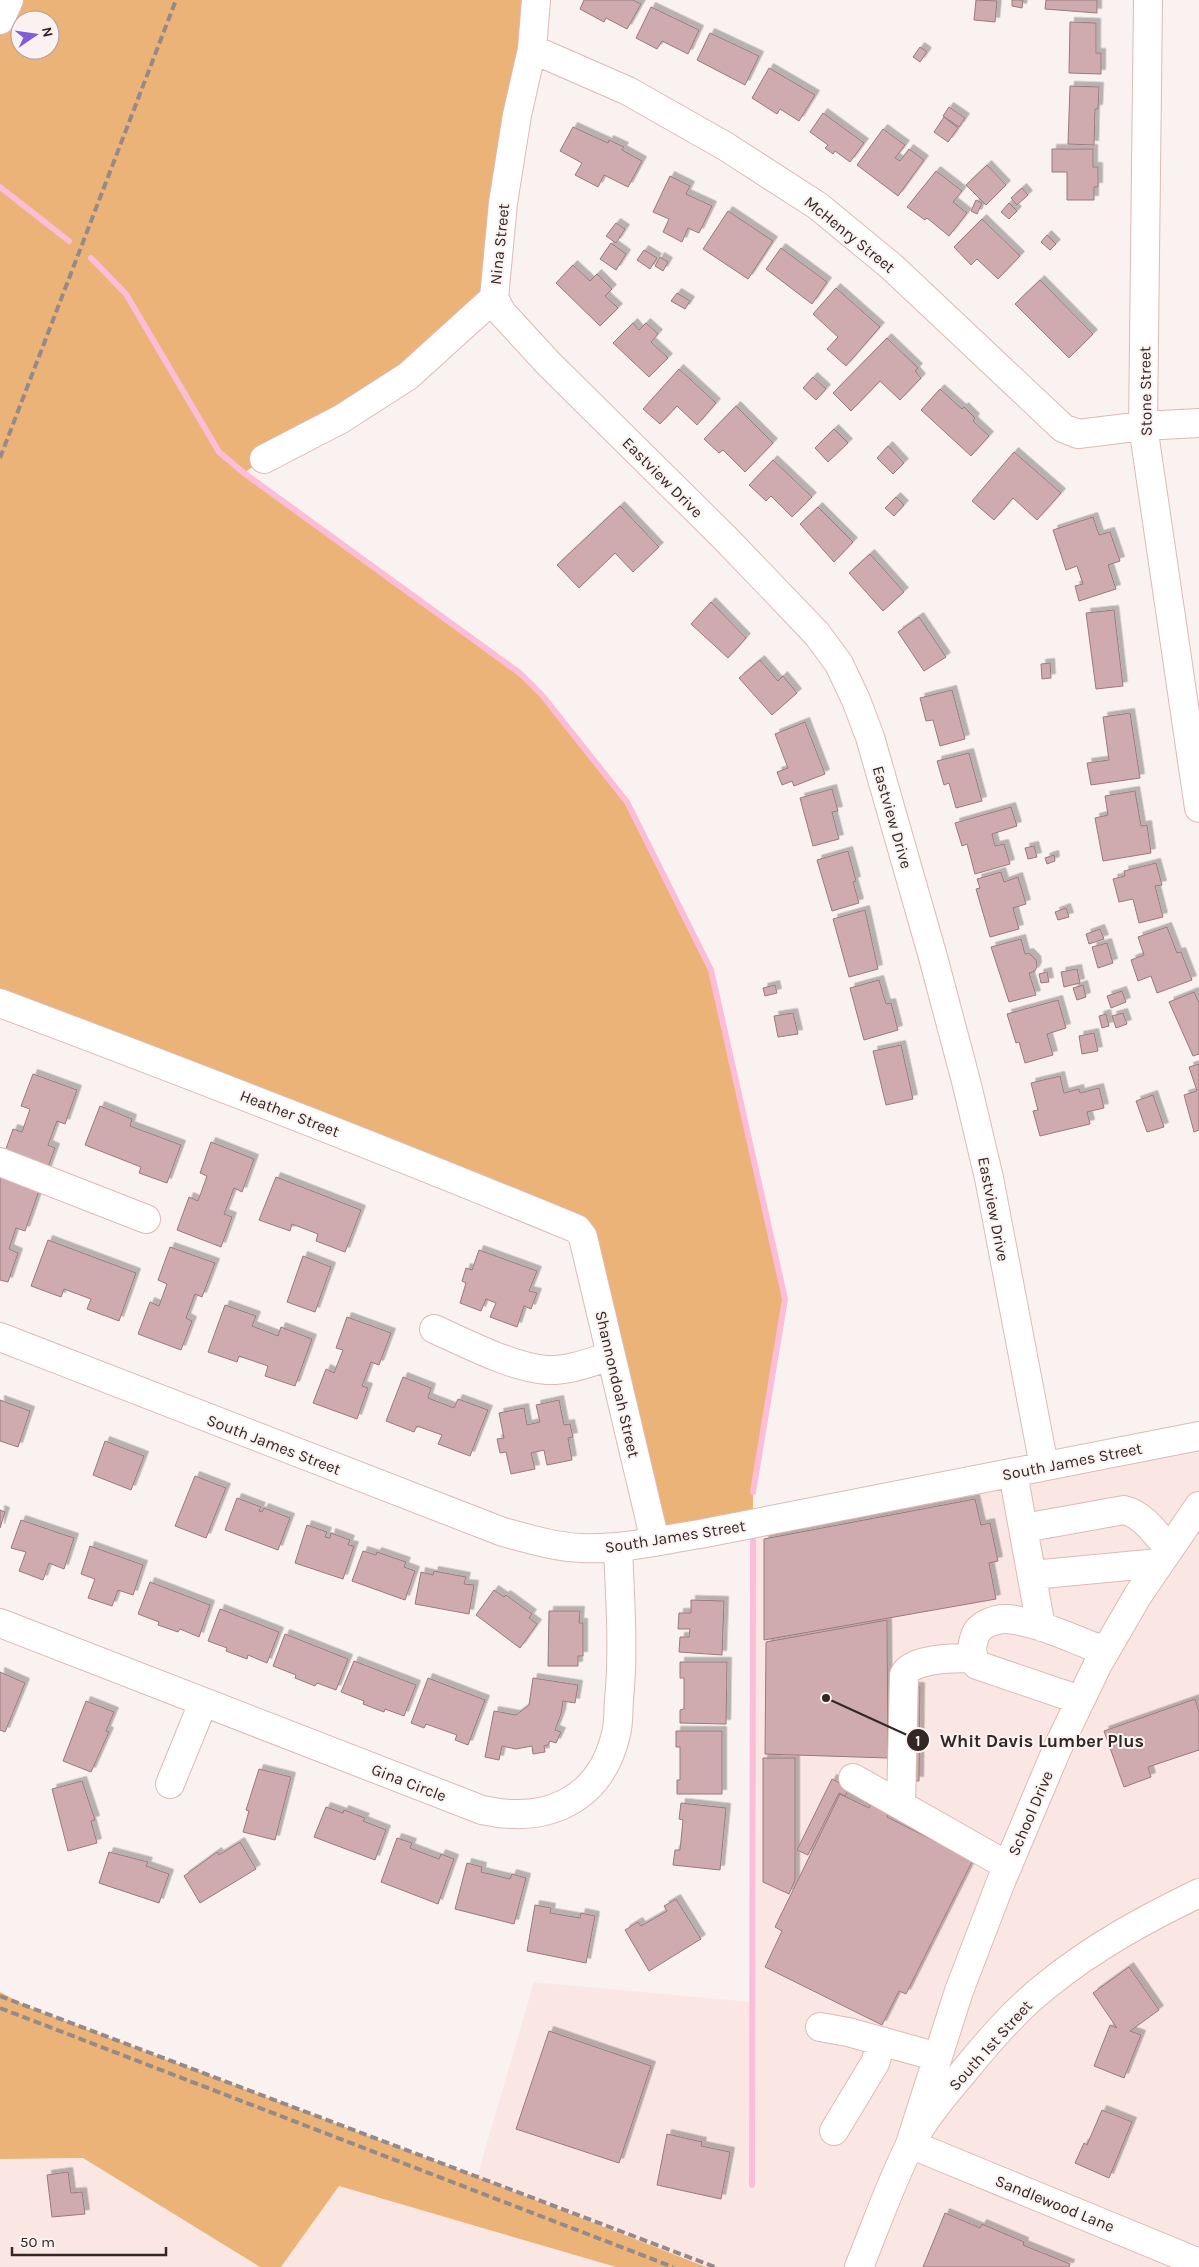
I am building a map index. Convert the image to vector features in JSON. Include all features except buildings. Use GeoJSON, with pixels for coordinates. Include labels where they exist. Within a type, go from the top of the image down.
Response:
{"type":"FeatureCollection","features":[{"type":"Feature","properties":{"kind":"street"},"geometry":{"type":"LineString","coordinates":[[0,20],[9,0]]}},
{"type":"Feature","properties":{"kind":"street","name":"Nina Street"},"geometry":{"type":"LineString","coordinates":[[264,459],[341,419],[408,376],[494,298],[503,203],[517,115],[532,49],[536,0]]}},
{"type":"Feature","properties":{"kind":"street","name":"Stone Street"},"geometry":{"type":"LineString","coordinates":[[1148,0],[1143,426],[1199,808]]}},
{"type":"Feature","properties":{"kind":"street","name":"McHenry Street"},"geometry":{"type":"LineString","coordinates":[[532,49],[628,91],[725,146],[818,206],[892,267],[1063,428],[1078,434],[1143,426],[1199,423]]}},
{"type":"Feature","properties":{"kind":"street","name":"Eastview Drive"},"geometry":{"type":"LineString","coordinates":[[494,298],[502,313],[549,364],[725,538],[817,634],[840,664],[870,737],[922,918],[967,1086],[989,1178],[1044,1466]]}},
{"type":"Feature","properties":{"kind":"street","name":"Heather Street"},"geometry":{"type":"LineString","coordinates":[[0,1003],[215,1084],[577,1229]]}},
{"type":"Feature","properties":{"kind":"street"},"geometry":{"type":"LineString","coordinates":[[0,1162],[146,1219]]}},
{"type":"Feature","properties":{"kind":"street","name":"Shannondoah Street"},"geometry":{"type":"LineString","coordinates":[[577,1229],[583,1237],[655,1541]]}},
{"type":"Feature","properties":{"kind":"street"},"geometry":{"type":"LineString","coordinates":[[434,1329],[524,1366],[548,1370],[570,1367],[611,1356]]}},
{"type":"Feature","properties":{"kind":"street","name":"South James Street"},"geometry":{"type":"LineString","coordinates":[[0,1337],[503,1532],[542,1542],[581,1548],[618,1548],[1199,1436]]}},
{"type":"Feature","properties":{"kind":"street"},"geometry":{"type":"LineString","coordinates":[[1013,1472],[1041,1627]]}},
{"type":"Feature","properties":{"kind":"street","name":"School Drive"},"geometry":{"type":"LineString","coordinates":[[910,2144],[959,1991],[1008,1866],[1057,1749],[1105,1652],[1138,1595],[1199,1506]]}},
{"type":"Feature","properties":{"kind":"street"},"geometry":{"type":"LineString","coordinates":[[1024,1528],[1124,1510],[1136,1513],[1145,1521],[1164,1556],[1032,1575]]}},
{"type":"Feature","properties":{"kind":"street","name":"Gina Circle"},"geometry":{"type":"LineString","coordinates":[[0,1623],[482,1810],[518,1816],[543,1812],[578,1796],[595,1779],[608,1759],[616,1733],[623,1664],[618,1548]]}},
{"type":"Feature","properties":{"kind":"street"},"geometry":{"type":"LineString","coordinates":[[1080,1700],[977,1665],[973,1658],[972,1646],[976,1631],[989,1622],[1005,1618],[1041,1627],[1105,1652]]}},
{"type":"Feature","properties":{"kind":"street"},"geometry":{"type":"LineString","coordinates":[[901,1805],[904,1675],[906,1669],[950,1658],[973,1658]]}},
{"type":"Feature","properties":{"kind":"street"},"geometry":{"type":"LineString","coordinates":[[170,1784],[204,1703]]}},
{"type":"Feature","properties":{"kind":"street"},"geometry":{"type":"LineString","coordinates":[[853,1778],[1008,1866]]}},
{"type":"Feature","properties":{"kind":"street","name":"South 1st Street"},"geometry":{"type":"LineString","coordinates":[[860,2267],[910,2144],[942,2097],[979,2054],[1018,2012],[1047,1985],[1096,1949],[1150,1916],[1199,1893]]}},
{"type":"Feature","properties":{"kind":"street"},"geometry":{"type":"LineString","coordinates":[[820,2027],[848,2032],[938,2057]]}},
{"type":"Feature","properties":{"kind":"street"},"geometry":{"type":"LineString","coordinates":[[834,2130],[875,2063],[882,2041]]}},
{"type":"Feature","properties":{"kind":"street","name":"Sandlewood Lane"},"geometry":{"type":"LineString","coordinates":[[910,2144],[1199,2262]]}},
{"type":"Feature","properties":{"kind":"shaded area"},"geometry":{"type":"Polygon","coordinates":[[[8,0],[536,0],[494,298],[359,408],[264,459],[244,473],[521,674],[542,695],[627,802],[711,970],[785,1299],[753,1489],[753,1525],[655,1541],[583,1237],[0,1003],[0,17],[8,0]]]}},
{"type":"Feature","properties":{"kind":"shaded area"},"geometry":{"type":"Polygon","coordinates":[[[1199,1436],[1199,2267],[696,2267],[477,2177],[534,1982],[752,2002],[753,1525],[1199,1436]]]}},
{"type":"Feature","properties":{"kind":"shaded area"},"geometry":{"type":"Polygon","coordinates":[[[0,1992],[28,2007],[477,2177],[706,2267],[616,2267],[339,2186],[281,2267],[260,2267],[83,2158],[0,2159],[0,1992]]]}},
{"type":"Feature","properties":{"kind":"shaded area"},"geometry":{"type":"Polygon","coordinates":[[[83,2158],[260,2267],[0,2267],[0,2159],[83,2158]]]}},
{"type":"Feature","properties":{"kind":"shaded area"},"geometry":{"type":"Polygon","coordinates":[[[339,2186],[616,2267],[281,2267],[339,2186]]]}},
{"type":"Feature","properties":{"kind":"waterway"},"geometry":{"type":"LineString","coordinates":[[0,187],[69,241]]}},
{"type":"Feature","properties":{"kind":"waterway"},"geometry":{"type":"LineString","coordinates":[[91,258],[126,294],[219,452],[244,473],[521,674],[542,695],[627,802],[711,970],[785,1299],[753,1492]]}},
{"type":"Feature","properties":{"kind":"waterway"},"geometry":{"type":"LineString","coordinates":[[752,2185],[753,1541]]}},
{"type":"Feature","properties":{"kind":"railway"},"geometry":{"type":"LineString","coordinates":[[0,458],[176,0]]}},
{"type":"Feature","properties":{"kind":"railway"},"geometry":{"type":"LineString","coordinates":[[0,1996],[715,2267]]}},
{"type":"Feature","properties":{"kind":"railway"},"geometry":{"type":"LineString","coordinates":[[0,2008],[673,2267]]}},
{"type":"Feature","properties":{"kind":"place","name":"Whit Davis Lumber Plus"},"geometry":{"type":"Point","coordinates":[826,1698]}}]}
